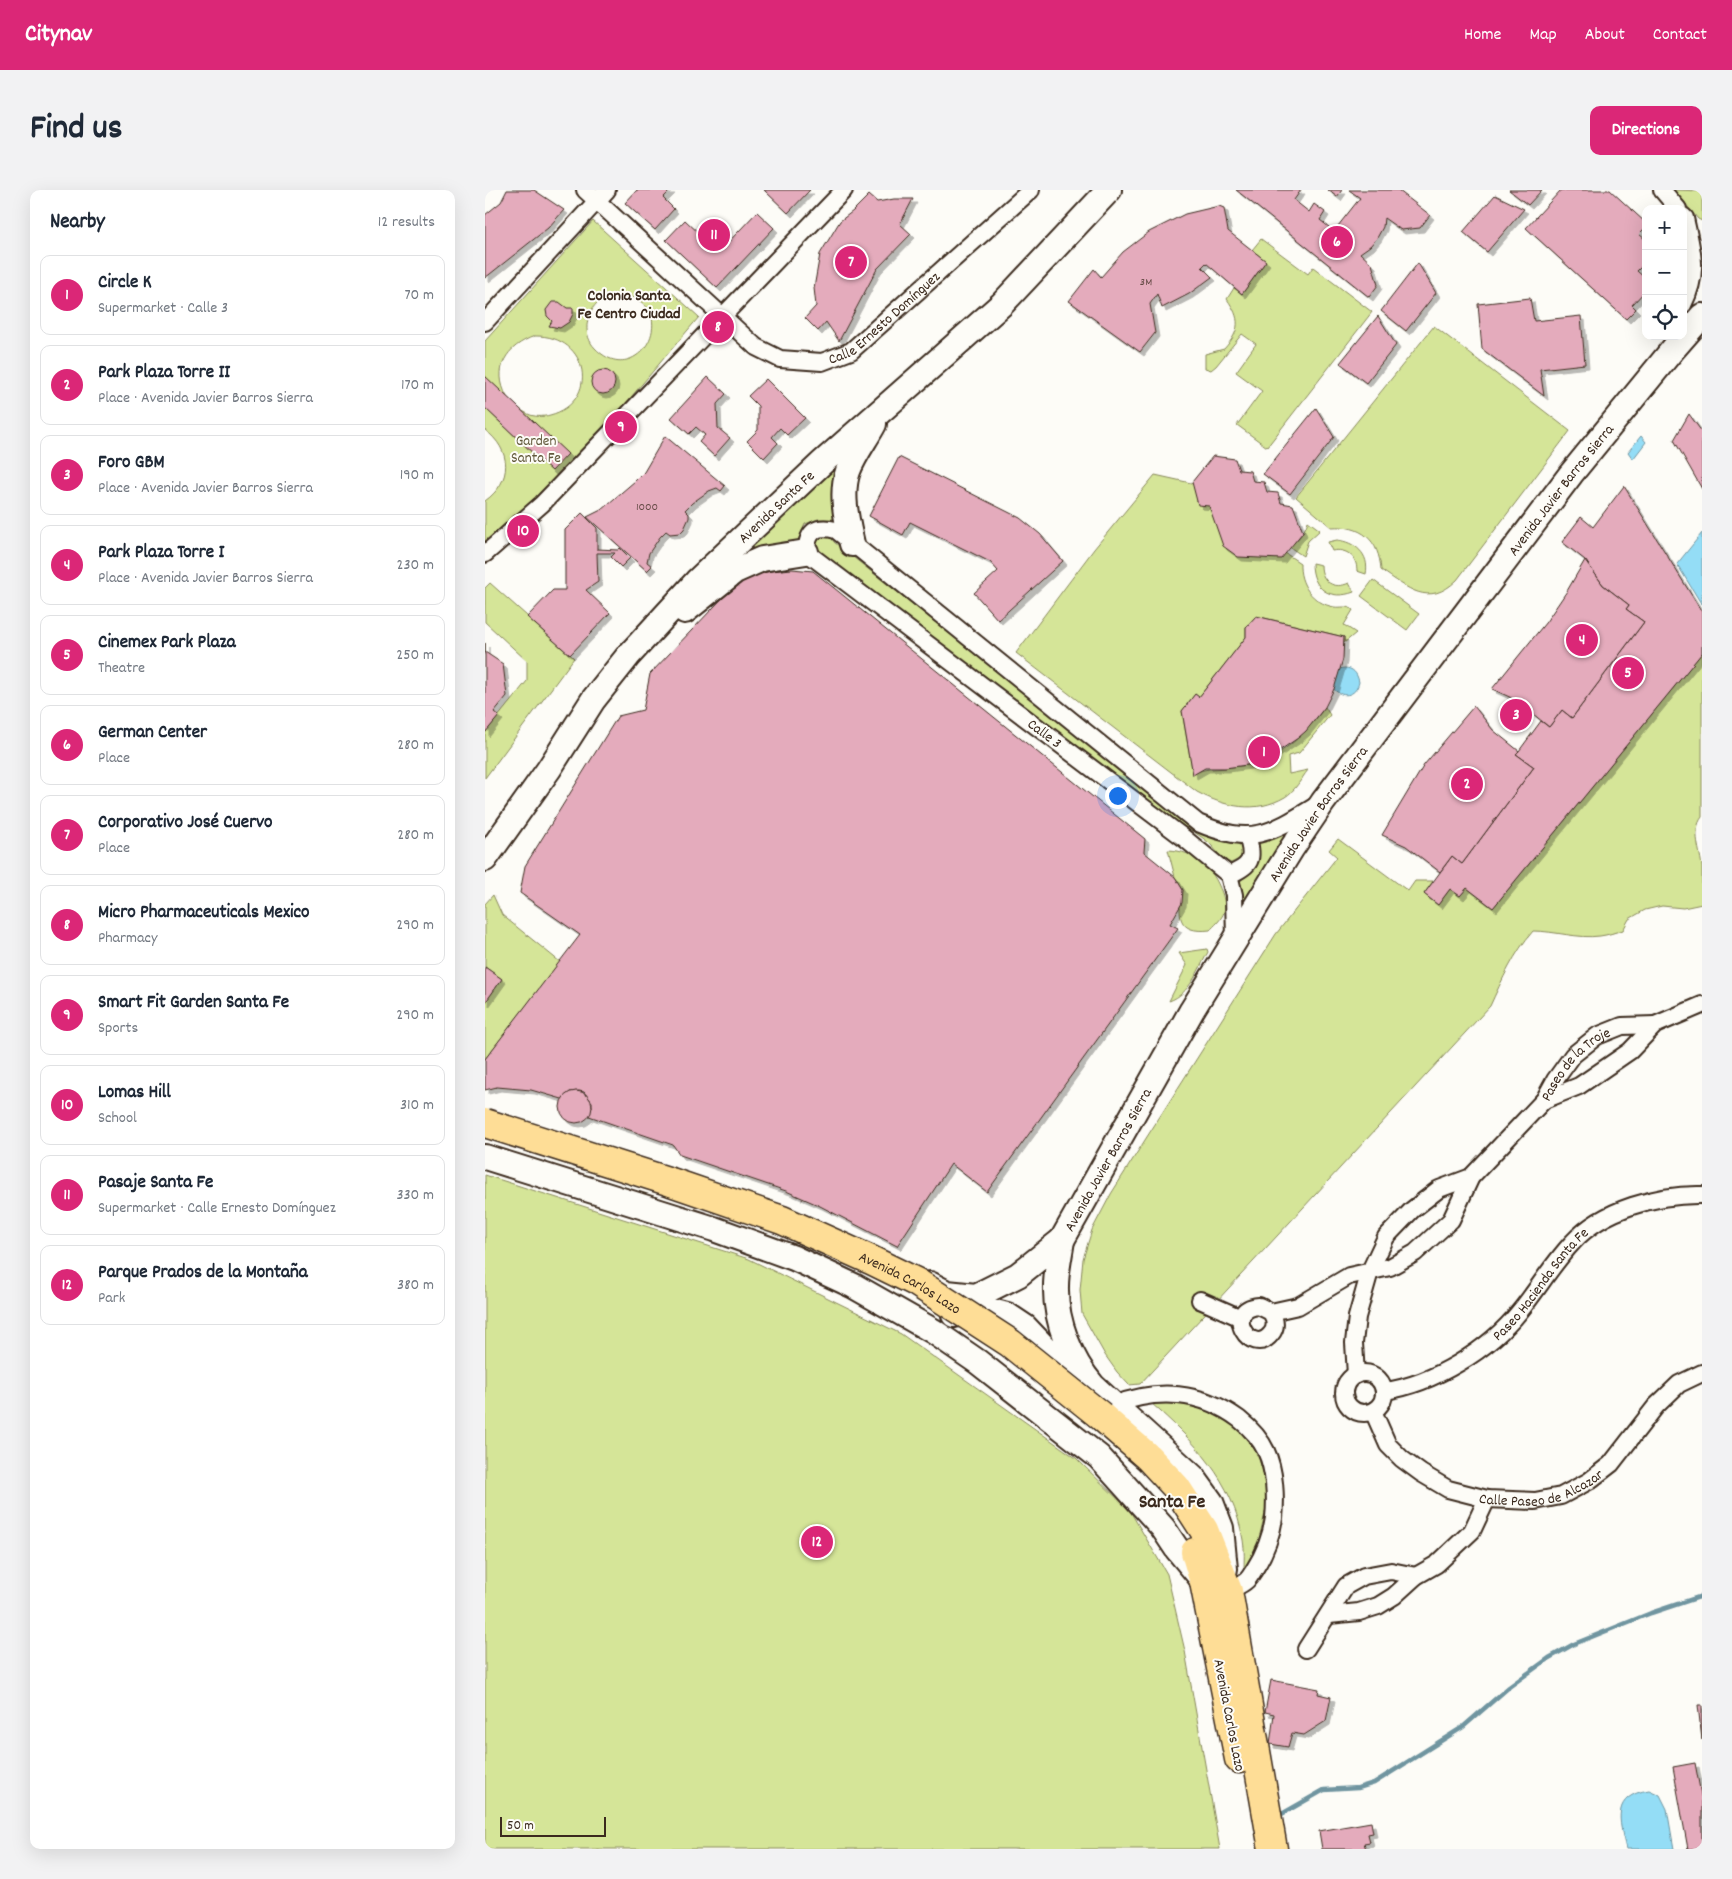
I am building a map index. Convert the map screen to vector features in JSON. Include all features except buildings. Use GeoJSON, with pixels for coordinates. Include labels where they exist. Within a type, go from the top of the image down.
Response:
{"type":"FeatureCollection","features":[{"type":"Feature","properties":{"kind":"highway","name":"Avenida Carlos Lazo"},"geometry":{"type":"LineString","coordinates":[[485,1123],[671,1182],[782,1220],[871,1260],[915,1282],[1010,1343],[1103,1417],[1149,1483],[1172,1509],[1216,1587],[1273,1849]]}},
{"type":"Feature","properties":{"kind":"highway","name":"Avenida Carlos Lazo"},"geometry":{"type":"LineString","coordinates":[[485,1141],[773,1234],[865,1275],[905,1297],[1002,1358],[1103,1417]]}},
{"type":"Feature","properties":{"kind":"highway","name":"Avenida Carlos Lazo"},"geometry":{"type":"LineString","coordinates":[[1216,1587],[1255,1849]]}},
{"type":"Feature","properties":{"kind":"street"},"geometry":{"type":"LineString","coordinates":[[485,554],[542,504],[844,190]]}},
{"type":"Feature","properties":{"kind":"street","name":"Calle Ernesto Domínguez"},"geometry":{"type":"LineString","coordinates":[[596,194],[756,347],[781,359],[822,362],[851,350],[1031,190]]}},
{"type":"Feature","properties":{"kind":"street","name":"Avenida Santa Fe"},"geometry":{"type":"LineString","coordinates":[[485,859],[549,769],[593,700],[628,656],[697,581],[753,526],[1002,304],[1109,190]]}},
{"type":"Feature","properties":{"kind":"street"},"geometry":{"type":"LineString","coordinates":[[1663,190],[1675,205]]}},
{"type":"Feature","properties":{"kind":"street"},"geometry":{"type":"LineString","coordinates":[[485,322],[596,194]]}},
{"type":"Feature","properties":{"kind":"street"},"geometry":{"type":"LineString","coordinates":[[1687,218],[1702,228]]}},
{"type":"Feature","properties":{"kind":"street"},"geometry":{"type":"LineString","coordinates":[[1687,231],[1693,251],[1693,272],[1690,292],[1687,298]]}},
{"type":"Feature","properties":{"kind":"street","name":"Avenida Javier Barros Sierra"},"geometry":{"type":"LineString","coordinates":[[947,1293],[976,1296],[1018,1276],[1062,1240],[1192,1010],[1323,802],[1571,474],[1702,316]]}},
{"type":"Feature","properties":{"kind":"street"},"geometry":{"type":"LineString","coordinates":[[1656,370],[1667,340]]}},
{"type":"Feature","properties":{"kind":"street"},"geometry":{"type":"LineString","coordinates":[[853,544],[846,514],[845,486],[849,471],[883,409]]}},
{"type":"Feature","properties":{"kind":"street","name":"Calle 3"},"geometry":{"type":"LineString","coordinates":[[1229,875],[1184,838],[806,552],[810,535],[813,531],[819,528],[836,530],[1198,823],[1214,830],[1247,836],[1283,826],[1323,802]]}},
{"type":"Feature","properties":{"kind":"street"},"geometry":{"type":"LineString","coordinates":[[628,656],[735,571],[762,559],[806,552]]}},
{"type":"Feature","properties":{"kind":"street"},"geometry":{"type":"LineString","coordinates":[[1235,942],[1235,903],[1229,875],[1246,867],[1250,861],[1251,854],[1247,836]]}},
{"type":"Feature","properties":{"kind":"street","name":"Paseo de la Troje"},"geometry":{"type":"LineString","coordinates":[[1544,1100],[1555,1080],[1573,1055],[1597,1036],[1622,1026],[1655,1025],[1702,1005]]}},
{"type":"Feature","properties":{"kind":"street","name":"Paseo de la Troje"},"geometry":{"type":"LineString","coordinates":[[1544,1100],[1579,1086],[1630,1051],[1655,1025]]}},
{"type":"Feature","properties":{"kind":"street"},"geometry":{"type":"LineString","coordinates":[[1271,1312],[1298,1306],[1349,1276],[1390,1266],[1415,1253],[1451,1220],[1471,1177],[1544,1100]]}},
{"type":"Feature","properties":{"kind":"street","name":"Avenida Carlos Lazo"},"geometry":{"type":"LineString","coordinates":[[485,1117],[675,1176],[785,1213],[846,1240],[947,1293]]}},
{"type":"Feature","properties":{"kind":"street","name":"Avenida Carlos Lazo"},"geometry":{"type":"LineString","coordinates":[[485,1157],[714,1229],[794,1258],[855,1286],[933,1331],[978,1362],[1099,1457],[1163,1528],[1177,1549],[1216,1587]]}},
{"type":"Feature","properties":{"kind":"street"},"geometry":{"type":"LineString","coordinates":[[1356,1375],[1355,1343],[1357,1317],[1371,1271],[1385,1237],[1412,1210],[1439,1189],[1471,1177]]}},
{"type":"Feature","properties":{"kind":"street","name":"Paseo Hacienda Santa Fe"},"geometry":{"type":"LineString","coordinates":[[1385,1391],[1423,1382],[1465,1359],[1494,1337],[1519,1312],[1573,1241],[1587,1229],[1607,1217],[1656,1198],[1684,1194],[1702,1195]]}},
{"type":"Feature","properties":{"kind":"street"},"geometry":{"type":"LineString","coordinates":[[714,1229],[785,1213]]}},
{"type":"Feature","properties":{"kind":"street","name":"Avenida Carlos Lazo"},"geometry":{"type":"LineString","coordinates":[[1062,1240],[1056,1287],[1059,1316],[1068,1344],[1103,1417],[1193,1477],[1211,1502],[1221,1528],[1216,1587]]}},
{"type":"Feature","properties":{"kind":"street"},"geometry":{"type":"LineString","coordinates":[[1200,1300],[1241,1318]]}},
{"type":"Feature","properties":{"kind":"street"},"geometry":{"type":"LineString","coordinates":[[1253,1307],[1265,1308],[1271,1312],[1274,1318],[1274,1330],[1268,1337],[1263,1340],[1256,1340],[1246,1336],[1241,1327],[1241,1318],[1244,1313],[1253,1307]]}},
{"type":"Feature","properties":{"kind":"street"},"geometry":{"type":"LineString","coordinates":[[933,1331],[964,1310],[999,1313],[1025,1327],[1062,1366],[1082,1373]]}},
{"type":"Feature","properties":{"kind":"street","name":"Calle Paseo de Alcazar"},"geometry":{"type":"LineString","coordinates":[[1373,1411],[1388,1445],[1402,1459],[1421,1473],[1448,1489],[1487,1499],[1535,1501],[1561,1496],[1589,1481],[1611,1464],[1656,1406],[1679,1384],[1702,1372]]}},
{"type":"Feature","properties":{"kind":"street"},"geometry":{"type":"LineString","coordinates":[[1363,1373],[1371,1374],[1378,1378],[1385,1391],[1384,1400],[1379,1407],[1365,1413],[1357,1412],[1350,1408],[1345,1401],[1345,1386],[1349,1379],[1363,1373]]}},
{"type":"Feature","properties":{"kind":"street"},"geometry":{"type":"LineString","coordinates":[[1103,1417],[1136,1398],[1163,1393],[1186,1395],[1207,1400],[1227,1410],[1250,1427],[1266,1451],[1275,1492],[1272,1531],[1265,1553],[1247,1580],[1216,1587]]}},
{"type":"Feature","properties":{"kind":"street"},"geometry":{"type":"LineString","coordinates":[[1329,1615],[1359,1612],[1378,1606],[1406,1587],[1416,1576],[1437,1564],[1472,1531],[1487,1499]]}},
{"type":"Feature","properties":{"kind":"street"},"geometry":{"type":"LineString","coordinates":[[1306,1649],[1346,1586],[1364,1576],[1391,1571],[1416,1576]]}},
{"type":"Feature","properties":{"kind":"green space"},"geometry":{"type":"Polygon","coordinates":[[[1674,190],[1702,191],[1702,221],[1698,219],[1674,190]]]}},
{"type":"Feature","properties":{"kind":"green space","name":"Garden Santa Fe"},"geometry":{"type":"Polygon","coordinates":[[[593,221],[699,317],[620,410],[526,507],[485,545],[485,501],[501,484],[506,466],[500,447],[485,430],[485,341],[593,221]],[[618,294],[609,296],[597,303],[590,313],[587,332],[595,348],[611,359],[627,360],[640,353],[649,341],[653,326],[650,312],[639,300],[618,294]],[[535,336],[525,340],[509,352],[502,368],[501,377],[507,397],[514,405],[530,415],[544,416],[566,408],[576,397],[582,384],[582,370],[577,357],[568,346],[553,339],[535,336]]]}},
{"type":"Feature","properties":{"kind":"green space"},"geometry":{"type":"Polygon","coordinates":[[[1261,239],[1308,274],[1313,267],[1372,312],[1267,447],[1237,425],[1262,391],[1236,372],[1256,344],[1242,334],[1216,366],[1211,370],[1205,368],[1205,354],[1224,349],[1234,336],[1237,319],[1227,299],[1234,288],[1242,294],[1266,261],[1252,250],[1261,239]]]}},
{"type":"Feature","properties":{"kind":"green space"},"geometry":{"type":"Polygon","coordinates":[[[1434,326],[1570,431],[1457,580],[1437,593],[1427,594],[1409,588],[1381,570],[1377,550],[1367,536],[1352,529],[1331,527],[1296,497],[1434,326]]]}},
{"type":"Feature","properties":{"kind":"green space"},"geometry":{"type":"Polygon","coordinates":[[[837,461],[833,490],[834,519],[818,519],[805,524],[796,545],[769,547],[743,555],[837,461]]]}},
{"type":"Feature","properties":{"kind":"green space"},"geometry":{"type":"Polygon","coordinates":[[[1155,475],[1191,483],[1300,563],[1302,578],[1313,597],[1326,605],[1346,607],[1353,610],[1344,625],[1356,633],[1344,643],[1344,637],[1256,616],[1246,627],[1246,637],[1199,697],[1195,694],[1182,711],[1193,774],[1206,770],[1250,765],[1268,759],[1304,733],[1325,707],[1330,715],[1299,753],[1288,756],[1289,774],[1308,770],[1292,792],[1263,806],[1230,805],[1218,802],[1197,792],[1016,653],[1094,549],[1155,475]]]}},
{"type":"Feature","properties":{"kind":"green space"},"geometry":{"type":"Polygon","coordinates":[[[1308,521],[1320,530],[1308,541],[1303,556],[1288,546],[1301,536],[1308,521]]]}},
{"type":"Feature","properties":{"kind":"green space"},"geometry":{"type":"Polygon","coordinates":[[[828,531],[834,542],[1181,817],[1237,840],[1243,846],[1240,857],[1231,863],[1227,861],[1196,833],[1158,815],[828,557],[816,550],[812,538],[828,531]]]}},
{"type":"Feature","properties":{"kind":"green space"},"geometry":{"type":"Polygon","coordinates":[[[1337,540],[1350,543],[1360,550],[1366,561],[1366,574],[1357,571],[1355,561],[1350,554],[1337,550],[1332,551],[1328,542],[1337,540]]]}},
{"type":"Feature","properties":{"kind":"green space"},"geometry":{"type":"Polygon","coordinates":[[[1312,563],[1321,565],[1323,576],[1329,583],[1338,586],[1349,583],[1354,592],[1337,595],[1324,591],[1315,580],[1312,563]]]}},
{"type":"Feature","properties":{"kind":"green space"},"geometry":{"type":"Polygon","coordinates":[[[1373,580],[1419,614],[1407,630],[1361,596],[1373,580]]]}},
{"type":"Feature","properties":{"kind":"green space"},"geometry":{"type":"Polygon","coordinates":[[[490,583],[574,658],[485,778],[485,733],[527,681],[527,661],[485,622],[485,588],[490,583]]]}},
{"type":"Feature","properties":{"kind":"green space"},"geometry":{"type":"Polygon","coordinates":[[[1702,653],[1702,817],[1697,829],[1697,842],[1702,868],[1702,904],[1683,908],[1662,906],[1645,910],[1629,919],[1623,930],[1603,936],[1592,937],[1533,931],[1514,958],[1490,1006],[1140,1384],[1129,1385],[1105,1355],[1082,1314],[1080,1290],[1083,1259],[1092,1230],[1111,1194],[1276,934],[1337,857],[1329,850],[1338,839],[1408,891],[1415,881],[1433,881],[1424,894],[1438,905],[1450,889],[1460,896],[1467,888],[1493,908],[1702,653]]]}},
{"type":"Feature","properties":{"kind":"green space"},"geometry":{"type":"Polygon","coordinates":[[[1293,825],[1242,908],[1238,884],[1255,864],[1259,839],[1293,825]]]}},
{"type":"Feature","properties":{"kind":"green space"},"geometry":{"type":"Polygon","coordinates":[[[1168,850],[1178,851],[1195,857],[1214,876],[1222,893],[1225,910],[1220,920],[1210,930],[1191,929],[1185,926],[1182,921],[1180,907],[1183,890],[1175,877],[1168,850]]]}},
{"type":"Feature","properties":{"kind":"green space"},"geometry":{"type":"Polygon","coordinates":[[[493,895],[502,915],[560,962],[485,1059],[485,1003],[502,979],[485,967],[485,904],[493,895]]]}},
{"type":"Feature","properties":{"kind":"green space"},"geometry":{"type":"Polygon","coordinates":[[[1207,949],[1208,952],[1197,974],[1188,987],[1183,993],[1169,1001],[1187,965],[1179,953],[1207,949]]]}},
{"type":"Feature","properties":{"kind":"green space"},"geometry":{"type":"Polygon","coordinates":[[[485,1175],[749,1259],[901,1334],[1076,1458],[1130,1511],[1167,1574],[1185,1651],[1220,1849],[485,1849],[485,1175]]]}},
{"type":"Feature","properties":{"kind":"green space"},"geometry":{"type":"Polygon","coordinates":[[[1176,1401],[1212,1410],[1238,1429],[1258,1454],[1265,1481],[1266,1509],[1257,1547],[1244,1571],[1244,1544],[1238,1518],[1221,1480],[1196,1447],[1151,1403],[1176,1401]]]}},
{"type":"Feature","properties":{"kind":"water"},"geometry":{"type":"Polygon","coordinates":[[[1641,436],[1646,442],[1633,459],[1628,452],[1641,436]]]}},
{"type":"Feature","properties":{"kind":"water"},"geometry":{"type":"Polygon","coordinates":[[[1702,533],[1702,605],[1677,564],[1702,533]]]}},
{"type":"Feature","properties":{"kind":"water"},"geometry":{"type":"Polygon","coordinates":[[[1344,668],[1354,672],[1359,682],[1355,691],[1348,695],[1336,691],[1332,687],[1339,669],[1344,668]]]}},
{"type":"Feature","properties":{"kind":"water"},"geometry":{"type":"Polygon","coordinates":[[[1649,1790],[1660,1795],[1667,1809],[1674,1849],[1626,1849],[1620,1819],[1623,1804],[1628,1798],[1637,1793],[1649,1790]]]}},
{"type":"Feature","properties":{"kind":"waterway"},"geometry":{"type":"LineString","coordinates":[[1280,1815],[1324,1790],[1358,1788],[1374,1783],[1463,1727],[1509,1687],[1549,1658],[1574,1644],[1651,1613],[1702,1596]]}},
{"type":"Feature","properties":{"kind":"place","name":"Pasaje Santa Fe"},"geometry":{"type":"Point","coordinates":[714,235]}},
{"type":"Feature","properties":{"kind":"place","name":"German Center"},"geometry":{"type":"Point","coordinates":[1337,242]}},
{"type":"Feature","properties":{"kind":"place","name":"Corporativo José Cuervo"},"geometry":{"type":"Point","coordinates":[851,262]}},
{"type":"Feature","properties":{"kind":"place","name":"Micro Pharmaceuticals Mexico"},"geometry":{"type":"Point","coordinates":[718,327]}},
{"type":"Feature","properties":{"kind":"place","name":"Smart Fit Garden Santa Fe"},"geometry":{"type":"Point","coordinates":[621,427]}},
{"type":"Feature","properties":{"kind":"place","name":"Lomas Hill"},"geometry":{"type":"Point","coordinates":[523,531]}},
{"type":"Feature","properties":{"kind":"place","name":"Park Plaza Torre I"},"geometry":{"type":"Point","coordinates":[1582,640]}},
{"type":"Feature","properties":{"kind":"place","name":"Cinemex Park Plaza"},"geometry":{"type":"Point","coordinates":[1628,673]}},
{"type":"Feature","properties":{"kind":"place","name":"Foro GBM"},"geometry":{"type":"Point","coordinates":[1516,715]}},
{"type":"Feature","properties":{"kind":"place","name":"Circle K"},"geometry":{"type":"Point","coordinates":[1264,752]}},
{"type":"Feature","properties":{"kind":"place","name":"Park Plaza Torre II"},"geometry":{"type":"Point","coordinates":[1467,784]}},
{"type":"Feature","properties":{"kind":"place","name":"Parque Prados de la Montaña"},"geometry":{"type":"Point","coordinates":[817,1542]}},
{"type":"Feature","properties":{"kind":"district","name":"Colonia Santa Fe Centro Ciudad"},"geometry":{"type":"Point","coordinates":[629,303]}},
{"type":"Feature","properties":{"kind":"district","name":"Santa Fe"},"geometry":{"type":"Point","coordinates":[1172,1500]}}]}
